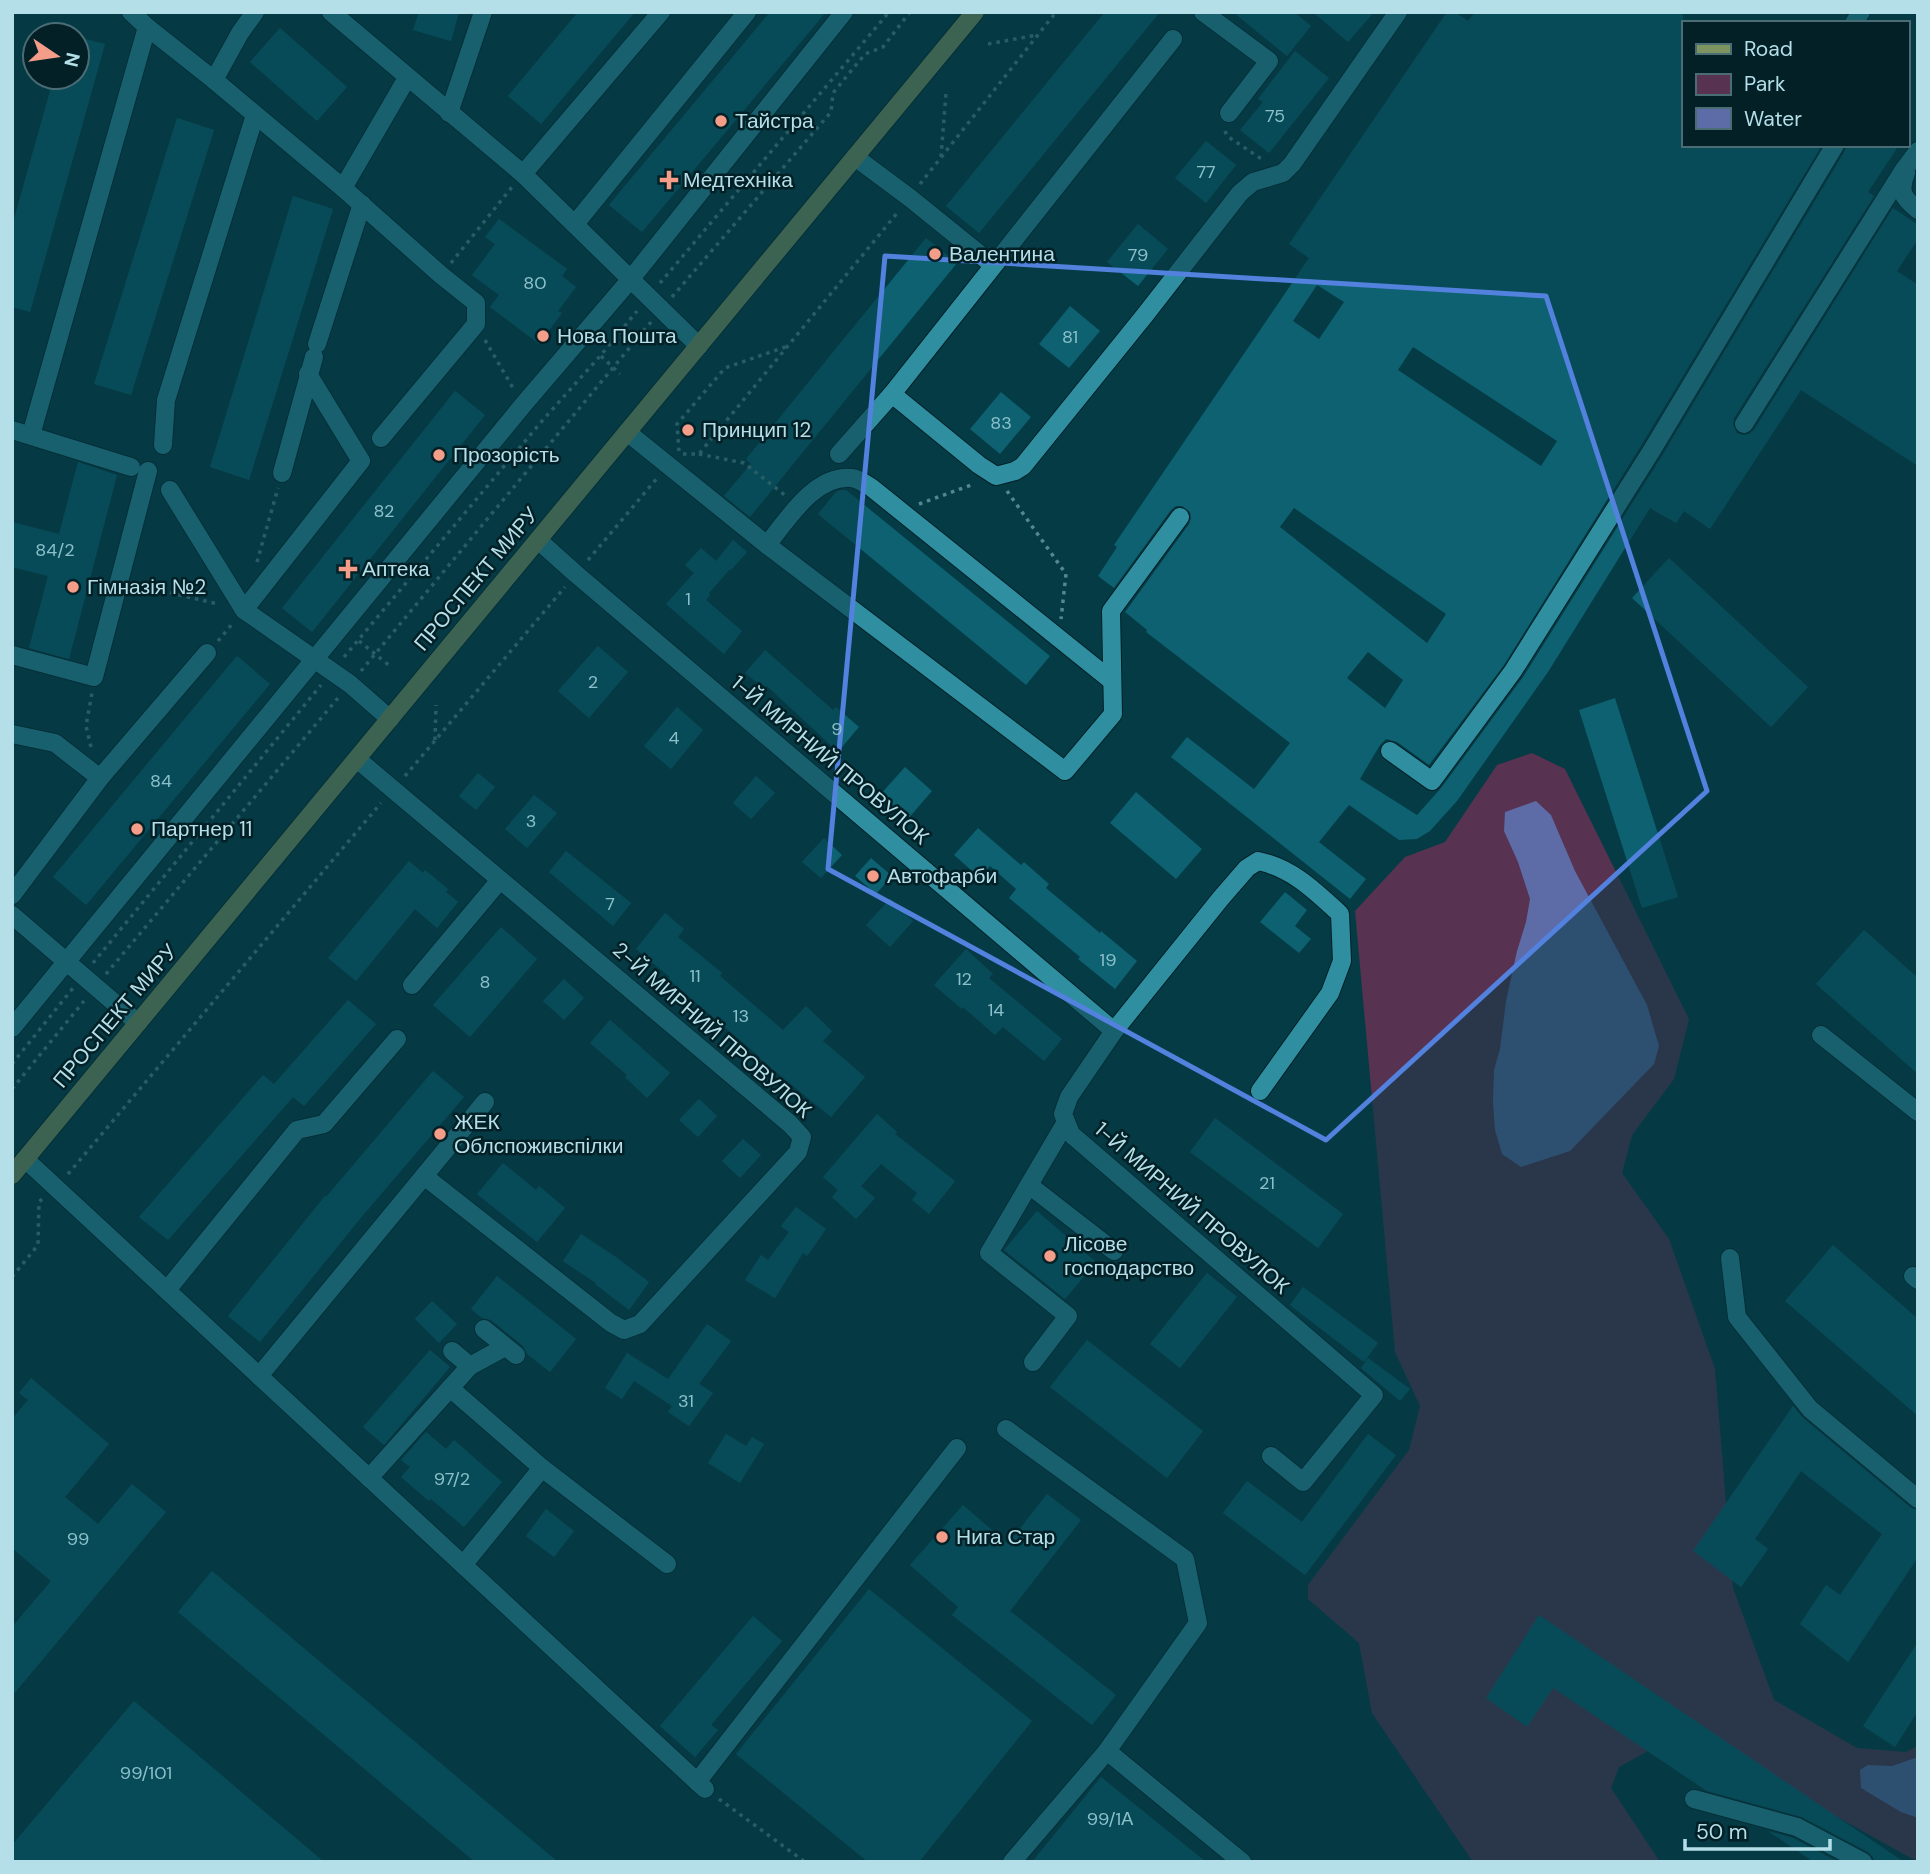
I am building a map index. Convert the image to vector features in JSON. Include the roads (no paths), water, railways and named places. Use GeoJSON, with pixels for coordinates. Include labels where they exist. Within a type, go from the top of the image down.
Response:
{"type":"FeatureCollection","features":[{"type":"Feature","properties":{"kind":"main road","name":"ПРОСПЕКТ МИРУ"},"geometry":{"type":"LineString","coordinates":[[12,1175],[855,157],[969,14]]}},
{"type":"Feature","properties":{"kind":"street"},"geometry":{"type":"LineString","coordinates":[[131,12],[362,204],[476,303],[476,324],[381,438]]}},
{"type":"Feature","properties":{"kind":"street"},"geometry":{"type":"LineString","coordinates":[[214,80],[255,12]]}},
{"type":"Feature","properties":{"kind":"street"},"geometry":{"type":"LineString","coordinates":[[331,12],[523,174],[699,346]]}},
{"type":"Feature","properties":{"kind":"street"},"geometry":{"type":"LineString","coordinates":[[449,113],[483,12]]}},
{"type":"Feature","properties":{"kind":"street"},"geometry":{"type":"LineString","coordinates":[[523,174],[662,12]]}},
{"type":"Feature","properties":{"kind":"street"},"geometry":{"type":"LineString","coordinates":[[575,224],[747,12]]}},
{"type":"Feature","properties":{"kind":"street"},"geometry":{"type":"LineString","coordinates":[[12,1028],[523,405],[630,279],[844,12]]}},
{"type":"Feature","properties":{"kind":"street"},"geometry":{"type":"LineString","coordinates":[[1203,12],[1269,61],[1229,113]]}},
{"type":"Feature","properties":{"kind":"street"},"geometry":{"type":"LineString","coordinates":[[892,394],[996,476],[1023,466],[1240,193],[1253,182],[1283,173],[1292,163],[1398,12]]}},
{"type":"Feature","properties":{"kind":"street"},"geometry":{"type":"LineString","coordinates":[[31,435],[146,27]]}},
{"type":"Feature","properties":{"kind":"street"},"geometry":{"type":"LineString","coordinates":[[839,454],[892,394],[1173,39]]}},
{"type":"Feature","properties":{"kind":"street"},"geometry":{"type":"LineString","coordinates":[[343,188],[407,78]]}},
{"type":"Feature","properties":{"kind":"street"},"geometry":{"type":"LineString","coordinates":[[163,444],[166,400],[255,115]]}},
{"type":"Feature","properties":{"kind":"street"},"geometry":{"type":"LineString","coordinates":[[1390,751],[1432,781],[1513,671],[1652,450],[1834,147]]}},
{"type":"Feature","properties":{"kind":"street"},"geometry":{"type":"LineString","coordinates":[[1915,156],[1901,185],[1905,199],[1918,210]]}},
{"type":"Feature","properties":{"kind":"street"},"geometry":{"type":"LineString","coordinates":[[1744,424],[1915,156]]}},
{"type":"Feature","properties":{"kind":"street"},"geometry":{"type":"LineString","coordinates":[[855,157],[993,265]]}},
{"type":"Feature","properties":{"kind":"street"},"geometry":{"type":"LineString","coordinates":[[282,473],[313,358],[362,204]]}},
{"type":"Feature","properties":{"kind":"street"},"geometry":{"type":"LineString","coordinates":[[244,610],[361,461],[313,358]]}},
{"type":"Feature","properties":{"kind":"street"},"geometry":{"type":"LineString","coordinates":[[12,430],[139,469],[94,677],[12,655]]}},
{"type":"Feature","properties":{"kind":"street"},"geometry":{"type":"LineString","coordinates":[[627,432],[767,545],[1065,771],[1113,714],[1111,611],[1180,517]]}},
{"type":"Feature","properties":{"kind":"street"},"geometry":{"type":"LineString","coordinates":[[767,545],[805,497],[823,485],[843,478],[855,478],[872,488],[1112,681]]}},
{"type":"Feature","properties":{"kind":"street"},"geometry":{"type":"LineString","coordinates":[[170,490],[244,610],[350,684],[390,719]]}},
{"type":"Feature","properties":{"kind":"street","name":"1-Й МИРНИЙ ПРОВУЛОК"},"geometry":{"type":"LineString","coordinates":[[538,540],[1114,1031],[1069,1097],[1063,1115],[1071,1134],[1374,1395],[1303,1482],[1271,1456]]}},
{"type":"Feature","properties":{"kind":"street"},"geometry":{"type":"LineString","coordinates":[[12,895],[100,778],[207,653]]}},
{"type":"Feature","properties":{"kind":"street"},"geometry":{"type":"LineString","coordinates":[[12,734],[55,743],[100,778]]}},
{"type":"Feature","properties":{"kind":"street","name":"2-Й МИРНИЙ ПРОВУЛОК"},"geometry":{"type":"LineString","coordinates":[[357,759],[790,1124],[802,1137],[798,1152],[640,1324],[624,1330],[611,1323],[424,1176]]}},
{"type":"Feature","properties":{"kind":"street"},"geometry":{"type":"LineString","coordinates":[[1114,1031],[1247,868],[1258,861],[1272,864],[1292,873],[1340,914],[1342,961],[1330,993],[1260,1091]]}},
{"type":"Feature","properties":{"kind":"street"},"geometry":{"type":"LineString","coordinates":[[412,985],[500,880]]}},
{"type":"Feature","properties":{"kind":"street"},"geometry":{"type":"LineString","coordinates":[[12,915],[138,1023]]}},
{"type":"Feature","properties":{"kind":"street"},"geometry":{"type":"LineString","coordinates":[[1822,1035],[1918,1112]]}},
{"type":"Feature","properties":{"kind":"street"},"geometry":{"type":"LineString","coordinates":[[167,1290],[297,1130],[324,1124],[397,1039]]}},
{"type":"Feature","properties":{"kind":"street"},"geometry":{"type":"LineString","coordinates":[[259,1376],[485,1102]]}},
{"type":"Feature","properties":{"kind":"street"},"geometry":{"type":"LineString","coordinates":[[1033,1362],[1068,1316],[989,1253],[1066,1122]]}},
{"type":"Feature","properties":{"kind":"street"},"geometry":{"type":"LineString","coordinates":[[26,1159],[701,1786],[957,1448]]}},
{"type":"Feature","properties":{"kind":"street"},"geometry":{"type":"LineString","coordinates":[[1029,1185],[1114,1251]]}},
{"type":"Feature","properties":{"kind":"street"},"geometry":{"type":"LineString","coordinates":[[1730,1258],[1737,1317],[1810,1409],[1918,1499]]}},
{"type":"Feature","properties":{"kind":"street"},"geometry":{"type":"LineString","coordinates":[[369,1478],[470,1366],[510,1351],[484,1329]]}},
{"type":"Feature","properties":{"kind":"street"},"geometry":{"type":"LineString","coordinates":[[452,1351],[470,1366]]}},
{"type":"Feature","properties":{"kind":"street"},"geometry":{"type":"LineString","coordinates":[[450,1388],[542,1468],[667,1564]]}},
{"type":"Feature","properties":{"kind":"street"},"geometry":{"type":"LineString","coordinates":[[1006,1429],[1185,1559],[1198,1623],[1107,1751],[1012,1862]]}},
{"type":"Feature","properties":{"kind":"street"},"geometry":{"type":"LineString","coordinates":[[463,1565],[542,1468]]}},
{"type":"Feature","properties":{"kind":"street"},"geometry":{"type":"LineString","coordinates":[[1107,1751],[1242,1862]]}},
{"type":"Feature","properties":{"kind":"street"},"geometry":{"type":"LineString","coordinates":[[1694,1800],[1797,1827],[1863,1862]]}},
{"type":"Feature","properties":{"kind":"water"},"geometry":{"type":"Polygon","coordinates":[[[1536,801],[1551,815],[1575,871],[1647,1005],[1659,1046],[1654,1064],[1570,1151],[1521,1167],[1502,1154],[1495,1130],[1494,1070],[1500,1049],[1506,1001],[1530,899],[1504,831],[1505,812],[1536,801]]]}},
{"type":"Feature","properties":{"kind":"water"},"geometry":{"type":"Polygon","coordinates":[[[1918,1757],[1918,1818],[1901,1812],[1861,1788],[1860,1770],[1868,1765],[1892,1766],[1918,1757]]]}},
{"type":"Feature","properties":{"kind":"place","name":"Тайстра"},"geometry":{"type":"Point","coordinates":[721,121]}},
{"type":"Feature","properties":{"kind":"place","name":"Медтехніка"},"geometry":{"type":"Point","coordinates":[669,180]}},
{"type":"Feature","properties":{"kind":"place","name":"Валентина"},"geometry":{"type":"Point","coordinates":[935,254]}},
{"type":"Feature","properties":{"kind":"place","name":"Нова Пошта"},"geometry":{"type":"Point","coordinates":[543,336]}},
{"type":"Feature","properties":{"kind":"place","name":"Принцип 12"},"geometry":{"type":"Point","coordinates":[688,430]}},
{"type":"Feature","properties":{"kind":"place","name":"Прозорість"},"geometry":{"type":"Point","coordinates":[439,455]}},
{"type":"Feature","properties":{"kind":"place","name":"Аптека"},"geometry":{"type":"Point","coordinates":[348,569]}},
{"type":"Feature","properties":{"kind":"place","name":"Гімназія №2"},"geometry":{"type":"Point","coordinates":[73,587]}},
{"type":"Feature","properties":{"kind":"place","name":"Партнер 11"},"geometry":{"type":"Point","coordinates":[137,829]}},
{"type":"Feature","properties":{"kind":"place","name":"Автофарби"},"geometry":{"type":"Point","coordinates":[873,876]}},
{"type":"Feature","properties":{"kind":"place","name":"ЖЕК Облспоживспілки"},"geometry":{"type":"Point","coordinates":[440,1134]}},
{"type":"Feature","properties":{"kind":"place","name":"Лісове господарство"},"geometry":{"type":"Point","coordinates":[1050,1256]}},
{"type":"Feature","properties":{"kind":"place","name":"Нига Стар"},"geometry":{"type":"Point","coordinates":[942,1537]}}]}
